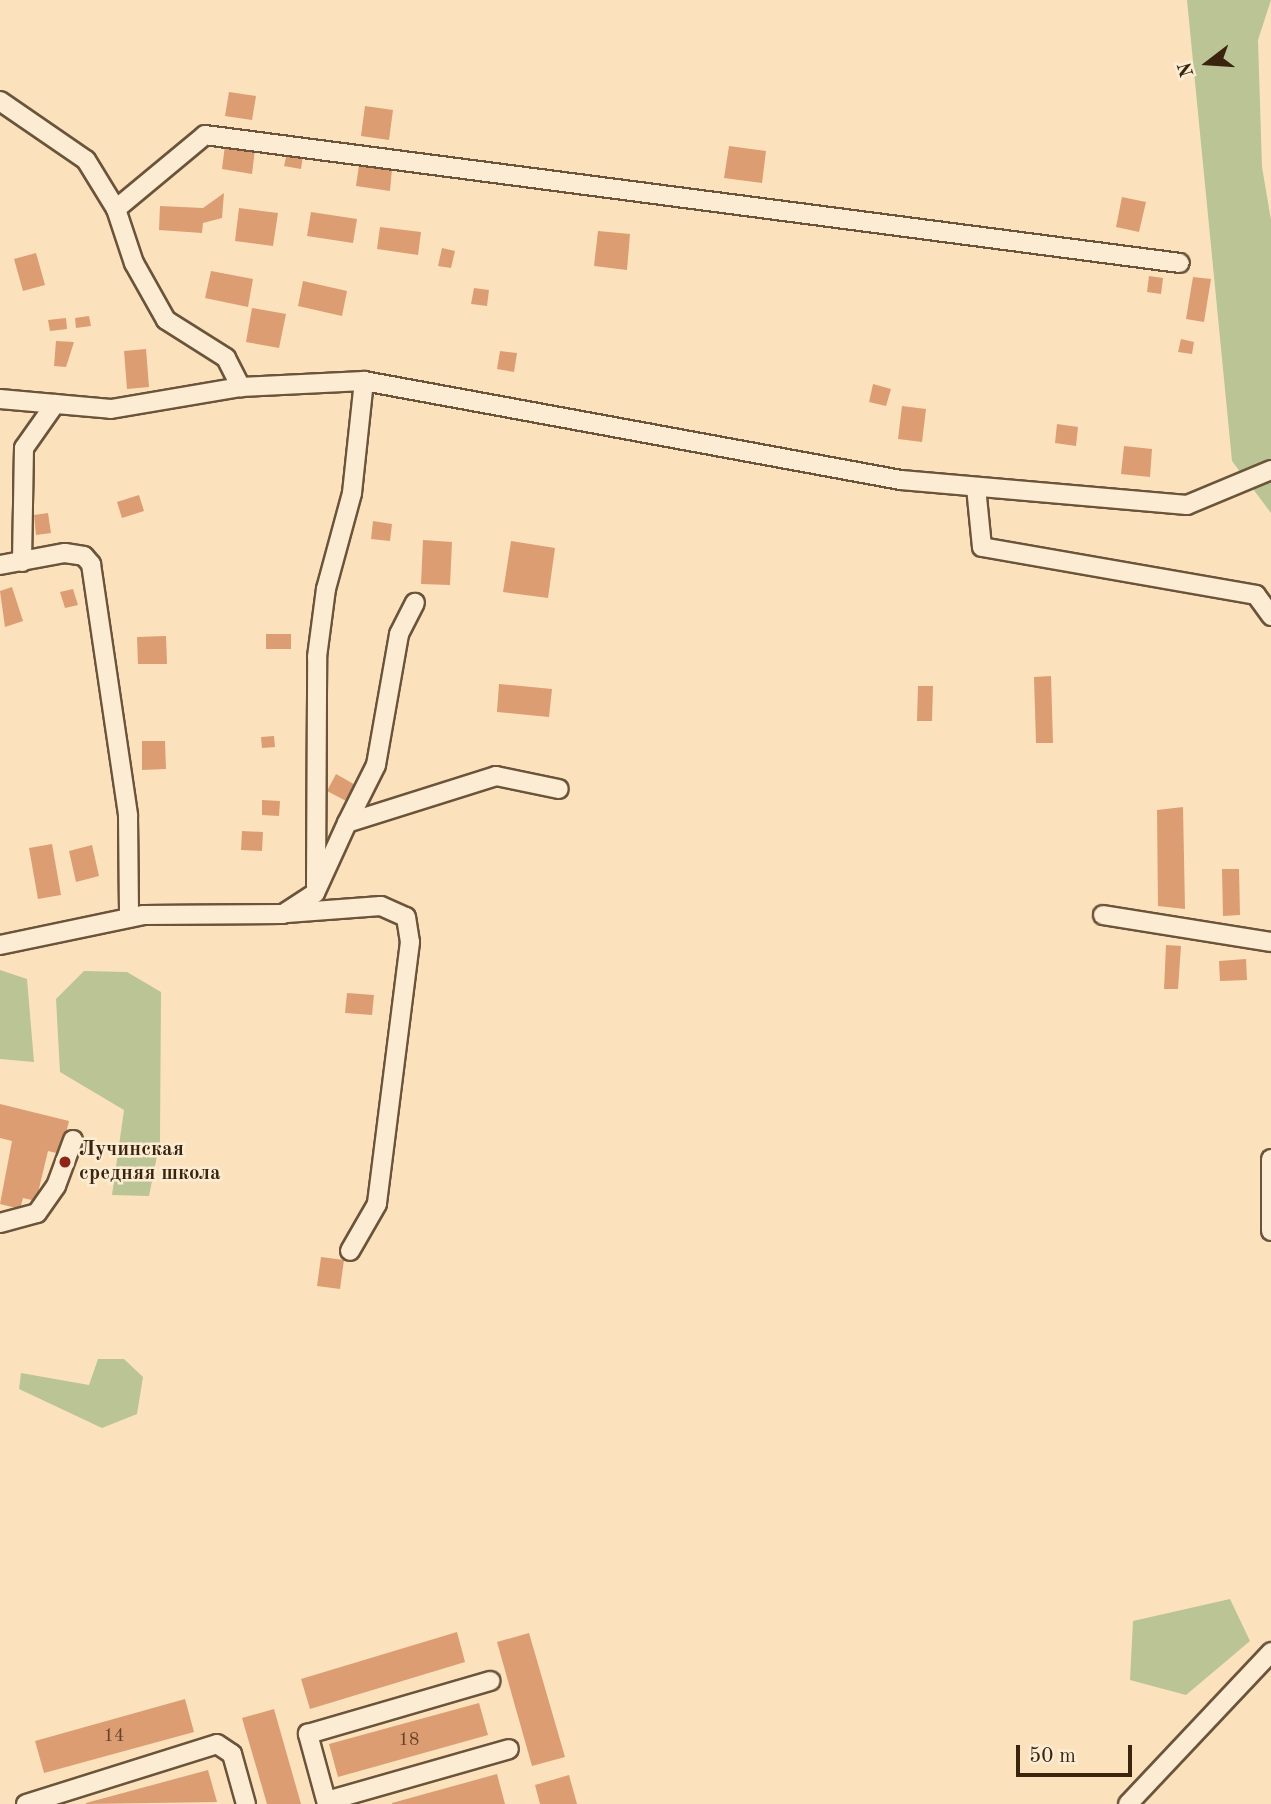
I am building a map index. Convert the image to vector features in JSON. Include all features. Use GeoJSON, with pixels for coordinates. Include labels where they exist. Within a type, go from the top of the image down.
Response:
{"type":"FeatureCollection","features":[{"type":"Feature","properties":{"kind":"street"},"geometry":{"type":"LineString","coordinates":[[0,101],[86,160],[116,209],[134,263],[166,320],[226,358],[241,387]]}},
{"type":"Feature","properties":{"kind":"street"},"geometry":{"type":"LineString","coordinates":[[116,209],[205,135],[1180,263]]}},
{"type":"Feature","properties":{"kind":"street"},"geometry":{"type":"LineString","coordinates":[[316,893],[317,657],[326,589],[352,493],[364,382]]}},
{"type":"Feature","properties":{"kind":"street"},"geometry":{"type":"LineString","coordinates":[[0,400],[111,409],[241,387],[364,382],[901,480],[1187,505],[1271,470]]}},
{"type":"Feature","properties":{"kind":"street"},"geometry":{"type":"LineString","coordinates":[[22,562],[24,448],[55,404]]}},
{"type":"Feature","properties":{"kind":"street"},"geometry":{"type":"LineString","coordinates":[[976,487],[982,547],[1256,595],[1271,616]]}},
{"type":"Feature","properties":{"kind":"street"},"geometry":{"type":"LineString","coordinates":[[0,565],[65,553],[84,556],[91,564],[128,816],[129,918]]}},
{"type":"Feature","properties":{"kind":"street"},"geometry":{"type":"LineString","coordinates":[[283,914],[316,893],[376,765],[399,634],[415,603]]}},
{"type":"Feature","properties":{"kind":"street"},"geometry":{"type":"LineString","coordinates":[[347,823],[496,776],[559,789]]}},
{"type":"Feature","properties":{"kind":"street"},"geometry":{"type":"LineString","coordinates":[[0,945],[129,918],[283,914],[381,906],[406,917],[410,942],[377,1204],[350,1251]]}},
{"type":"Feature","properties":{"kind":"street"},"geometry":{"type":"LineString","coordinates":[[1103,915],[1271,942]]}},
{"type":"Feature","properties":{"kind":"street"},"geometry":{"type":"LineString","coordinates":[[0,1223],[37,1213],[56,1186],[73,1140]]}},
{"type":"Feature","properties":{"kind":"street"},"geometry":{"type":"LineString","coordinates":[[1271,1159],[1271,1231]]}},
{"type":"Feature","properties":{"kind":"street"},"geometry":{"type":"LineString","coordinates":[[1128,1804],[1267,1662]]}},
{"type":"Feature","properties":{"kind":"street"},"geometry":{"type":"LineString","coordinates":[[490,1681],[308,1734],[327,1803],[509,1749]]}},
{"type":"Feature","properties":{"kind":"street"},"geometry":{"type":"LineString","coordinates":[[26,1804],[217,1744],[232,1754],[246,1804]]}},
{"type":"Feature","properties":{"kind":"green space"},"geometry":{"type":"Polygon","coordinates":[[[1187,0],[1271,0],[1258,40],[1262,167],[1271,220],[1271,513],[1232,461],[1187,0]]]}},
{"type":"Feature","properties":{"kind":"green space"},"geometry":{"type":"Polygon","coordinates":[[[0,970],[27,979],[34,1062],[0,1059],[0,970]]]}},
{"type":"Feature","properties":{"kind":"green space"},"geometry":{"type":"Polygon","coordinates":[[[84,971],[127,972],[161,992],[160,1141],[149,1196],[112,1195],[124,1110],[60,1072],[56,999],[84,971]]]}},
{"type":"Feature","properties":{"kind":"green space"},"geometry":{"type":"Polygon","coordinates":[[[98,1359],[124,1359],[143,1377],[137,1414],[102,1428],[19,1389],[21,1373],[89,1385],[98,1359]]]}},
{"type":"Feature","properties":{"kind":"green space"},"geometry":{"type":"Polygon","coordinates":[[[1230,1599],[1250,1641],[1186,1695],[1130,1680],[1133,1621],[1230,1599]]]}},
{"type":"Feature","properties":{"kind":"building"},"geometry":{"type":"Polygon","coordinates":[[[229,92],[256,96],[252,120],[225,116],[229,92]]]}},
{"type":"Feature","properties":{"kind":"building"},"geometry":{"type":"Polygon","coordinates":[[[365,106],[393,110],[389,140],[361,136],[365,106]]]}},
{"type":"Feature","properties":{"kind":"building"},"geometry":{"type":"Polygon","coordinates":[[[225,145],[255,149],[252,174],[222,169],[225,145]]]}},
{"type":"Feature","properties":{"kind":"building"},"geometry":{"type":"Polygon","coordinates":[[[729,146],[766,151],[762,183],[724,178],[729,146]]]}},
{"type":"Feature","properties":{"kind":"building"},"geometry":{"type":"Polygon","coordinates":[[[287,153],[303,156],[301,169],[284,166],[287,153]]]}},
{"type":"Feature","properties":{"kind":"building"},"geometry":{"type":"Polygon","coordinates":[[[359,165],[392,169],[390,191],[356,186],[359,165]]]}},
{"type":"Feature","properties":{"kind":"building"},"geometry":{"type":"Polygon","coordinates":[[[224,193],[222,218],[203,223],[202,233],[159,230],[160,206],[203,208],[224,193]]]}},
{"type":"Feature","properties":{"kind":"building"},"geometry":{"type":"Polygon","coordinates":[[[1122,197],[1146,202],[1139,232],[1116,227],[1122,197]]]}},
{"type":"Feature","properties":{"kind":"building"},"geometry":{"type":"Polygon","coordinates":[[[239,208],[278,213],[273,246],[235,241],[239,208]]]}},
{"type":"Feature","properties":{"kind":"building"},"geometry":{"type":"Polygon","coordinates":[[[311,212],[357,219],[353,243],[307,236],[311,212]]]}},
{"type":"Feature","properties":{"kind":"building"},"geometry":{"type":"Polygon","coordinates":[[[380,227],[421,232],[418,255],[377,249],[380,227]]]}},
{"type":"Feature","properties":{"kind":"building"},"geometry":{"type":"Polygon","coordinates":[[[598,231],[630,234],[627,270],[594,266],[598,231]]]}},
{"type":"Feature","properties":{"kind":"building"},"geometry":{"type":"Polygon","coordinates":[[[442,248],[455,251],[451,268],[438,266],[442,248]]]}},
{"type":"Feature","properties":{"kind":"building"},"geometry":{"type":"Polygon","coordinates":[[[36,253],[45,285],[23,291],[14,259],[36,253]]]}},
{"type":"Feature","properties":{"kind":"building"},"geometry":{"type":"Polygon","coordinates":[[[211,271],[253,279],[248,307],[205,298],[211,271]]]}},
{"type":"Feature","properties":{"kind":"building"},"geometry":{"type":"Polygon","coordinates":[[[1149,276],[1163,278],[1161,294],[1147,292],[1149,276]]]}},
{"type":"Feature","properties":{"kind":"building"},"geometry":{"type":"Polygon","coordinates":[[[1193,277],[1211,279],[1204,322],[1186,319],[1193,277]]]}},
{"type":"Feature","properties":{"kind":"building"},"geometry":{"type":"Polygon","coordinates":[[[303,281],[347,291],[342,316],[298,306],[303,281]]]}},
{"type":"Feature","properties":{"kind":"building"},"geometry":{"type":"Polygon","coordinates":[[[474,288],[489,290],[487,306],[471,304],[474,288]]]}},
{"type":"Feature","properties":{"kind":"building"},"geometry":{"type":"Polygon","coordinates":[[[252,308],[286,314],[279,348],[246,342],[252,308]]]}},
{"type":"Feature","properties":{"kind":"building"},"geometry":{"type":"Polygon","coordinates":[[[89,316],[91,326],[76,328],[75,318],[89,316]]]}},
{"type":"Feature","properties":{"kind":"building"},"geometry":{"type":"Polygon","coordinates":[[[66,318],[67,329],[50,331],[48,320],[66,318]]]}},
{"type":"Feature","properties":{"kind":"building"},"geometry":{"type":"Polygon","coordinates":[[[1181,339],[1194,342],[1192,354],[1178,352],[1181,339]]]}},
{"type":"Feature","properties":{"kind":"building"},"geometry":{"type":"Polygon","coordinates":[[[56,341],[74,342],[66,367],[54,366],[56,341]]]}},
{"type":"Feature","properties":{"kind":"building"},"geometry":{"type":"Polygon","coordinates":[[[146,349],[149,387],[127,389],[124,351],[146,349]]]}},
{"type":"Feature","properties":{"kind":"building"},"geometry":{"type":"Polygon","coordinates":[[[500,351],[517,353],[514,372],[497,369],[500,351]]]}},
{"type":"Feature","properties":{"kind":"building"},"geometry":{"type":"Polygon","coordinates":[[[873,384],[891,389],[886,406],[869,402],[873,384]]]}},
{"type":"Feature","properties":{"kind":"building"},"geometry":{"type":"Polygon","coordinates":[[[902,406],[926,409],[922,442],[898,439],[902,406]]]}},
{"type":"Feature","properties":{"kind":"building"},"geometry":{"type":"Polygon","coordinates":[[[1057,424],[1078,427],[1076,446],[1055,443],[1057,424]]]}},
{"type":"Feature","properties":{"kind":"building"},"geometry":{"type":"Polygon","coordinates":[[[1124,446],[1152,449],[1150,477],[1121,474],[1124,446]]]}},
{"type":"Feature","properties":{"kind":"building"},"geometry":{"type":"Polygon","coordinates":[[[139,495],[144,511],[122,518],[117,502],[139,495]]]}},
{"type":"Feature","properties":{"kind":"building"},"geometry":{"type":"Polygon","coordinates":[[[48,513],[51,533],[36,535],[34,515],[48,513]]]}},
{"type":"Feature","properties":{"kind":"building"},"geometry":{"type":"Polygon","coordinates":[[[373,521],[392,524],[390,541],[371,539],[373,521]]]}},
{"type":"Feature","properties":{"kind":"building"},"geometry":{"type":"Polygon","coordinates":[[[423,540],[452,542],[450,585],[421,584],[423,540]]]}},
{"type":"Feature","properties":{"kind":"building"},"geometry":{"type":"Polygon","coordinates":[[[511,541],[555,548],[548,598],[503,592],[511,541]]]}},
{"type":"Feature","properties":{"kind":"building"},"geometry":{"type":"Polygon","coordinates":[[[12,587],[23,621],[5,627],[0,591],[12,587]]]}},
{"type":"Feature","properties":{"kind":"building"},"geometry":{"type":"Polygon","coordinates":[[[73,589],[78,605],[65,608],[60,592],[73,589]]]}},
{"type":"Feature","properties":{"kind":"building"},"geometry":{"type":"Polygon","coordinates":[[[266,634],[291,634],[291,649],[266,649],[266,634]]]}},
{"type":"Feature","properties":{"kind":"building"},"geometry":{"type":"Polygon","coordinates":[[[166,636],[167,664],[138,664],[137,637],[166,636]]]}},
{"type":"Feature","properties":{"kind":"building"},"geometry":{"type":"Polygon","coordinates":[[[1051,676],[1053,743],[1036,743],[1034,677],[1051,676]]]}},
{"type":"Feature","properties":{"kind":"building"},"geometry":{"type":"Polygon","coordinates":[[[499,684],[552,689],[549,717],[497,712],[499,684]]]}},
{"type":"Feature","properties":{"kind":"building"},"geometry":{"type":"Polygon","coordinates":[[[918,686],[933,686],[932,721],[917,721],[918,686]]]}},
{"type":"Feature","properties":{"kind":"building"},"geometry":{"type":"Polygon","coordinates":[[[274,736],[275,747],[262,748],[261,737],[274,736]]]}},
{"type":"Feature","properties":{"kind":"building"},"geometry":{"type":"Polygon","coordinates":[[[142,741],[165,741],[166,769],[142,770],[142,741]]]}},
{"type":"Feature","properties":{"kind":"building"},"geometry":{"type":"Polygon","coordinates":[[[336,774],[359,787],[350,803],[327,791],[336,774]]]}},
{"type":"Feature","properties":{"kind":"building"},"geometry":{"type":"Polygon","coordinates":[[[262,800],[280,801],[279,816],[262,815],[262,800]]]}},
{"type":"Feature","properties":{"kind":"building"},"geometry":{"type":"Polygon","coordinates":[[[1183,807],[1185,909],[1158,906],[1157,810],[1183,807]]]}},
{"type":"Feature","properties":{"kind":"building"},"geometry":{"type":"Polygon","coordinates":[[[242,831],[263,832],[262,851],[241,850],[242,831]]]}},
{"type":"Feature","properties":{"kind":"building"},"geometry":{"type":"Polygon","coordinates":[[[52,844],[61,895],[38,899],[29,848],[52,844]]]}},
{"type":"Feature","properties":{"kind":"building"},"geometry":{"type":"Polygon","coordinates":[[[92,845],[99,876],[76,882],[69,851],[92,845]]]}},
{"type":"Feature","properties":{"kind":"building"},"geometry":{"type":"Polygon","coordinates":[[[1222,869],[1239,869],[1240,915],[1223,916],[1222,869]]]}},
{"type":"Feature","properties":{"kind":"building"},"geometry":{"type":"Polygon","coordinates":[[[1166,945],[1181,946],[1178,989],[1164,989],[1166,945]]]}},
{"type":"Feature","properties":{"kind":"building"},"geometry":{"type":"Polygon","coordinates":[[[1246,959],[1247,980],[1220,981],[1219,961],[1246,959]]]}},
{"type":"Feature","properties":{"kind":"building"},"geometry":{"type":"Polygon","coordinates":[[[347,993],[374,995],[372,1015],[345,1013],[347,993]]]}},
{"type":"Feature","properties":{"kind":"building"},"geometry":{"type":"Polygon","coordinates":[[[0,1104],[69,1121],[61,1154],[48,1151],[36,1201],[23,1198],[20,1209],[0,1204],[12,1141],[0,1138],[0,1104]]]}},
{"type":"Feature","properties":{"kind":"building"},"geometry":{"type":"Polygon","coordinates":[[[321,1257],[344,1260],[340,1289],[317,1286],[321,1257]]]}},
{"type":"Feature","properties":{"kind":"building"},"geometry":{"type":"Polygon","coordinates":[[[457,1632],[465,1662],[310,1709],[301,1679],[457,1632]]]}},
{"type":"Feature","properties":{"kind":"building"},"geometry":{"type":"Polygon","coordinates":[[[529,1633],[565,1757],[532,1766],[497,1642],[529,1633]]]}},
{"type":"Feature","properties":{"kind":"building"},"geometry":{"type":"Polygon","coordinates":[[[185,1699],[194,1732],[44,1773],[35,1741],[185,1699]]]}},
{"type":"Feature","properties":{"kind":"building"},"geometry":{"type":"Polygon","coordinates":[[[479,1703],[488,1735],[338,1777],[329,1744],[479,1703]]]}},
{"type":"Feature","properties":{"kind":"building"},"geometry":{"type":"Polygon","coordinates":[[[274,1709],[301,1804],[267,1804],[242,1718],[274,1709]]]}},
{"type":"Feature","properties":{"kind":"building"},"geometry":{"type":"Polygon","coordinates":[[[208,1770],[217,1802],[86,1804],[86,1803],[208,1770]]]}},
{"type":"Feature","properties":{"kind":"building"},"geometry":{"type":"Polygon","coordinates":[[[497,1774],[505,1804],[392,1804],[392,1803],[497,1774]]]}},
{"type":"Feature","properties":{"kind":"building"},"geometry":{"type":"Polygon","coordinates":[[[569,1775],[577,1804],[540,1804],[535,1785],[569,1775]]]}},
{"type":"Feature","properties":{"kind":"place","name":"Лучинская средняя школа"},"geometry":{"type":"Point","coordinates":[65,1162]}}]}
